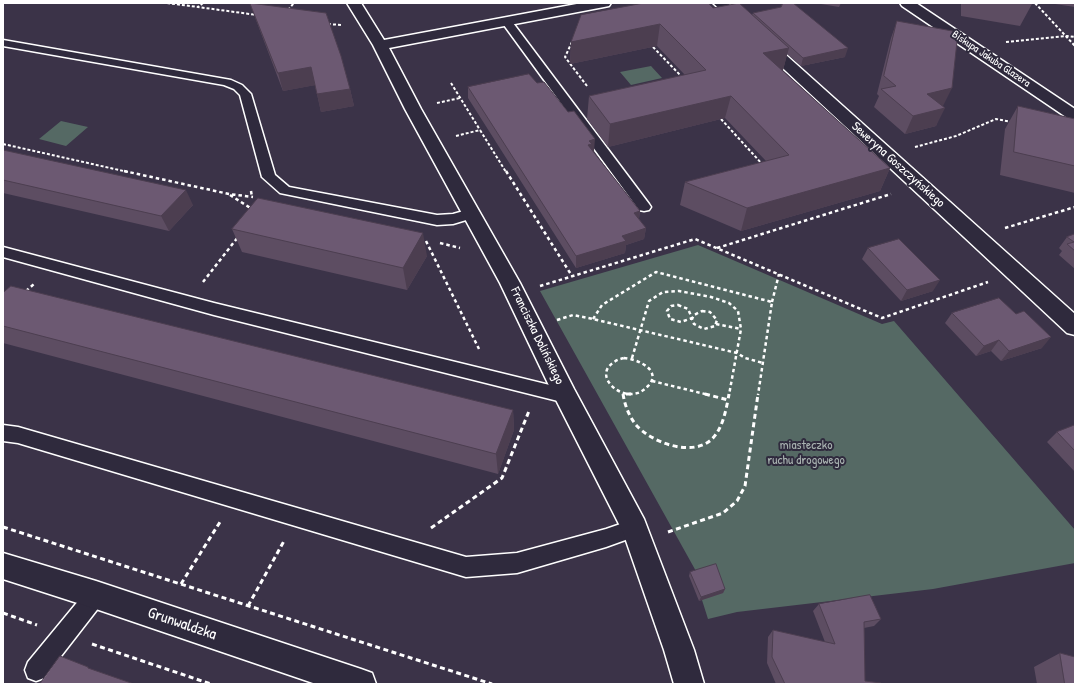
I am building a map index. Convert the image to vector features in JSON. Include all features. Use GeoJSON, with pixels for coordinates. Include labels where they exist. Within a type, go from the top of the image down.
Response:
{"type":"FeatureCollection","features":[{"type":"Feature","properties":{"kind":"street","name":"Franciszka Dolińskiego"},"geometry":{"type":"LineString","coordinates":[[354,3],[380,46],[413,109],[510,283],[566,396],[635,528],[679,650],[689,684]]}},
{"type":"Feature","properties":{"kind":"street"},"geometry":{"type":"LineString","coordinates":[[380,46],[604,3]]}},
{"type":"Feature","properties":{"kind":"street","name":"Seweryna Goszczyńskiego"},"geometry":{"type":"LineString","coordinates":[[720,3],[1075,327]]}},
{"type":"Feature","properties":{"kind":"street","name":"Biskupa Jakuba Glazera"},"geometry":{"type":"LineString","coordinates":[[907,3],[1075,116]]}},
{"type":"Feature","properties":{"kind":"street","name":"Grunwaldzka"},"geometry":{"type":"LineString","coordinates":[[3,566],[96,595],[361,684]]}},
{"type":"Feature","properties":{"kind":"lane"},"geometry":{"type":"LineString","coordinates":[[506,22],[644,207]]}},
{"type":"Feature","properties":{"kind":"lane"},"geometry":{"type":"LineString","coordinates":[[3,43],[227,82],[238,87],[245,94],[269,177],[285,190],[437,220],[453,219],[471,214]]}},
{"type":"Feature","properties":{"kind":"lane"},"geometry":{"type":"LineString","coordinates":[[3,252],[52,267],[188,302],[566,396]]}},
{"type":"Feature","properties":{"kind":"lane"},"geometry":{"type":"LineString","coordinates":[[3,432],[18,435],[466,566],[517,563],[606,538],[635,528]]}},
{"type":"Feature","properties":{"kind":"lane"},"geometry":{"type":"LineString","coordinates":[[36,670],[96,595]]}},
{"type":"Feature","properties":{"kind":"path"},"geometry":{"type":"LineString","coordinates":[[167,3],[259,15]]}},
{"type":"Feature","properties":{"kind":"path"},"geometry":{"type":"LineString","coordinates":[[198,7],[203,3]]}},
{"type":"Feature","properties":{"kind":"path"},"geometry":{"type":"LineString","coordinates":[[286,13],[294,3]]}},
{"type":"Feature","properties":{"kind":"path"},"geometry":{"type":"LineString","coordinates":[[1035,3],[1075,46]]}},
{"type":"Feature","properties":{"kind":"path"},"geometry":{"type":"LineString","coordinates":[[1004,42],[1067,36],[1075,37]]}},
{"type":"Feature","properties":{"kind":"path"},"geometry":{"type":"LineString","coordinates":[[573,40],[565,57],[587,86]]}},
{"type":"Feature","properties":{"kind":"path"},"geometry":{"type":"LineString","coordinates":[[653,47],[684,80]]}},
{"type":"Feature","properties":{"kind":"path"},"geometry":{"type":"LineString","coordinates":[[451,82],[572,276]]}},
{"type":"Feature","properties":{"kind":"path"},"geometry":{"type":"LineString","coordinates":[[437,103],[460,98]]}},
{"type":"Feature","properties":{"kind":"path"},"geometry":{"type":"LineString","coordinates":[[913,147],[956,136],[996,118],[1018,124]]}},
{"type":"Feature","properties":{"kind":"path"},"geometry":{"type":"LineString","coordinates":[[721,120],[764,166]]}},
{"type":"Feature","properties":{"kind":"path"},"geometry":{"type":"LineString","coordinates":[[454,136],[480,130]]}},
{"type":"Feature","properties":{"kind":"path"},"geometry":{"type":"LineString","coordinates":[[3,147],[4,145],[229,194],[252,197],[250,189]]}},
{"type":"Feature","properties":{"kind":"path"},"geometry":{"type":"LineString","coordinates":[[229,194],[257,212],[272,206],[285,190]]}},
{"type":"Feature","properties":{"kind":"path"},"geometry":{"type":"LineString","coordinates":[[716,248],[892,194]]}},
{"type":"Feature","properties":{"kind":"path"},"geometry":{"type":"LineString","coordinates":[[976,237],[1075,207]]}},
{"type":"Feature","properties":{"kind":"path"},"geometry":{"type":"LineString","coordinates":[[188,302],[238,236]]}},
{"type":"Feature","properties":{"kind":"path"},"geometry":{"type":"LineString","coordinates":[[538,286],[695,239],[882,318],[1003,277],[1022,279]]}},
{"type":"Feature","properties":{"kind":"path"},"geometry":{"type":"LineString","coordinates":[[461,248],[426,240],[493,378]]}},
{"type":"Feature","properties":{"kind":"path"},"geometry":{"type":"LineString","coordinates":[[23,295],[52,267]]}},
{"type":"Feature","properties":{"kind":"path"},"geometry":{"type":"LineString","coordinates":[[593,319],[602,305],[656,272],[772,302]]}},
{"type":"Feature","properties":{"kind":"path"},"geometry":{"type":"LineString","coordinates":[[665,533],[724,513],[737,501],[745,486],[772,302],[778,274]]}},
{"type":"Feature","properties":{"kind":"path"},"geometry":{"type":"LineString","coordinates":[[623,394],[624,404],[629,415],[639,429],[658,442],[674,447],[696,447],[712,440],[722,425],[737,353],[742,319],[734,306],[725,301],[676,290],[665,291],[656,295],[649,301],[632,358]]}},
{"type":"Feature","properties":{"kind":"path"},"geometry":{"type":"LineString","coordinates":[[692,318],[688,309],[682,306],[671,306],[667,311],[668,317],[674,321],[681,322],[692,318],[695,313],[706,311],[714,315],[717,320],[716,324],[712,328],[704,329],[694,324],[692,318]]}},
{"type":"Feature","properties":{"kind":"path"},"geometry":{"type":"LineString","coordinates":[[532,327],[573,315],[737,353],[745,358],[763,363]]}},
{"type":"Feature","properties":{"kind":"path"},"geometry":{"type":"LineString","coordinates":[[716,324],[741,329]]}},
{"type":"Feature","properties":{"kind":"path"},"geometry":{"type":"LineString","coordinates":[[632,358],[645,364],[650,369],[652,381],[644,391],[638,394],[623,394],[610,386],[606,380],[607,368],[617,359],[632,358]]}},
{"type":"Feature","properties":{"kind":"path"},"geometry":{"type":"LineString","coordinates":[[652,381],[728,400]]}},
{"type":"Feature","properties":{"kind":"path"},"geometry":{"type":"LineString","coordinates":[[403,548],[502,478],[530,407],[548,411],[536,389]]}},
{"type":"Feature","properties":{"kind":"path"},"geometry":{"type":"LineString","coordinates":[[181,584],[234,499]]}},
{"type":"Feature","properties":{"kind":"path"},"geometry":{"type":"LineString","coordinates":[[248,606],[297,517]]}},
{"type":"Feature","properties":{"kind":"path"},"geometry":{"type":"LineString","coordinates":[[3,527],[492,684]]}},
{"type":"Feature","properties":{"kind":"path"},"geometry":{"type":"LineString","coordinates":[[3,613],[211,684]]}},
{"type":"Feature","properties":{"kind":"green space"},"geometry":{"type":"Polygon","coordinates":[[[651,66],[662,78],[631,85],[620,72],[651,66]]]}},
{"type":"Feature","properties":{"kind":"green space"},"geometry":{"type":"Polygon","coordinates":[[[61,121],[88,127],[66,146],[39,139],[61,121]]]}},
{"type":"Feature","properties":{"kind":"green space","name":"miasteczko ruchu drogowego"},"geometry":{"type":"Polygon","coordinates":[[[698,245],[882,324],[894,321],[1075,530],[1075,563],[933,589],[737,612],[708,619],[702,600],[697,573],[540,291],[698,245]]]}},
{"type":"Feature","properties":{"kind":"building"},"geometry":{"type":"Polygon","coordinates":[[[250,3],[326,13],[341,56],[350,89],[317,94],[311,67],[278,73],[250,3]]]}},
{"type":"Feature","properties":{"kind":"building"},"geometry":{"type":"Polygon","coordinates":[[[644,3],[708,3],[713,8],[739,3],[789,48],[763,53],[890,168],[747,208],[685,182],[789,155],[731,96],[610,124],[589,96],[706,70],[660,24],[571,42],[581,15],[644,3]]]}},
{"type":"Feature","properties":{"kind":"building"},"geometry":{"type":"Polygon","coordinates":[[[783,3],[793,3],[848,48],[803,58],[753,13],[781,7],[783,3]]]}},
{"type":"Feature","properties":{"kind":"building"},"geometry":{"type":"Polygon","coordinates":[[[897,21],[958,32],[952,88],[927,94],[945,108],[913,116],[881,89],[896,86],[884,76],[897,21]]]}},
{"type":"Feature","properties":{"kind":"building"},"geometry":{"type":"Polygon","coordinates":[[[529,74],[537,83],[544,82],[568,112],[574,111],[595,139],[589,141],[592,144],[588,145],[640,211],[634,213],[646,228],[622,236],[626,241],[576,256],[468,87],[529,74]]]}},
{"type":"Feature","properties":{"kind":"building"},"geometry":{"type":"Polygon","coordinates":[[[1018,106],[1075,119],[1075,166],[1014,152],[1018,106]]]}},
{"type":"Feature","properties":{"kind":"building"},"geometry":{"type":"Polygon","coordinates":[[[3,150],[186,190],[161,216],[3,180],[3,150]]]}},
{"type":"Feature","properties":{"kind":"building"},"geometry":{"type":"Polygon","coordinates":[[[258,198],[423,233],[403,268],[232,229],[258,198]]]}},
{"type":"Feature","properties":{"kind":"building"},"geometry":{"type":"Polygon","coordinates":[[[1075,234],[1075,251],[1067,244],[1074,242],[1067,237],[1075,234]]]}},
{"type":"Feature","properties":{"kind":"building"},"geometry":{"type":"Polygon","coordinates":[[[899,239],[940,280],[907,290],[868,248],[899,239]]]}},
{"type":"Feature","properties":{"kind":"building"},"geometry":{"type":"Polygon","coordinates":[[[11,286],[513,410],[496,454],[3,326],[3,293],[11,286]]]}},
{"type":"Feature","properties":{"kind":"building"},"geometry":{"type":"Polygon","coordinates":[[[999,298],[1016,314],[1024,311],[1051,337],[1009,351],[999,340],[984,346],[952,313],[999,298]]]}},
{"type":"Feature","properties":{"kind":"building"},"geometry":{"type":"Polygon","coordinates":[[[1075,425],[1075,451],[1057,432],[1075,425]]]}},
{"type":"Feature","properties":{"kind":"building"},"geometry":{"type":"Polygon","coordinates":[[[716,564],[725,589],[701,597],[690,572],[716,564]]]}},
{"type":"Feature","properties":{"kind":"building"},"geometry":{"type":"Polygon","coordinates":[[[870,595],[881,619],[864,622],[865,681],[881,684],[785,684],[772,657],[773,630],[835,644],[819,604],[870,595]]]}},
{"type":"Feature","properties":{"kind":"building"},"geometry":{"type":"Polygon","coordinates":[[[1060,653],[1075,657],[1075,684],[1065,684],[1060,653]]]}},
{"type":"Feature","properties":{"kind":"building"},"geometry":{"type":"Polygon","coordinates":[[[60,656],[88,668],[134,684],[40,684],[60,656]]]}}]}
